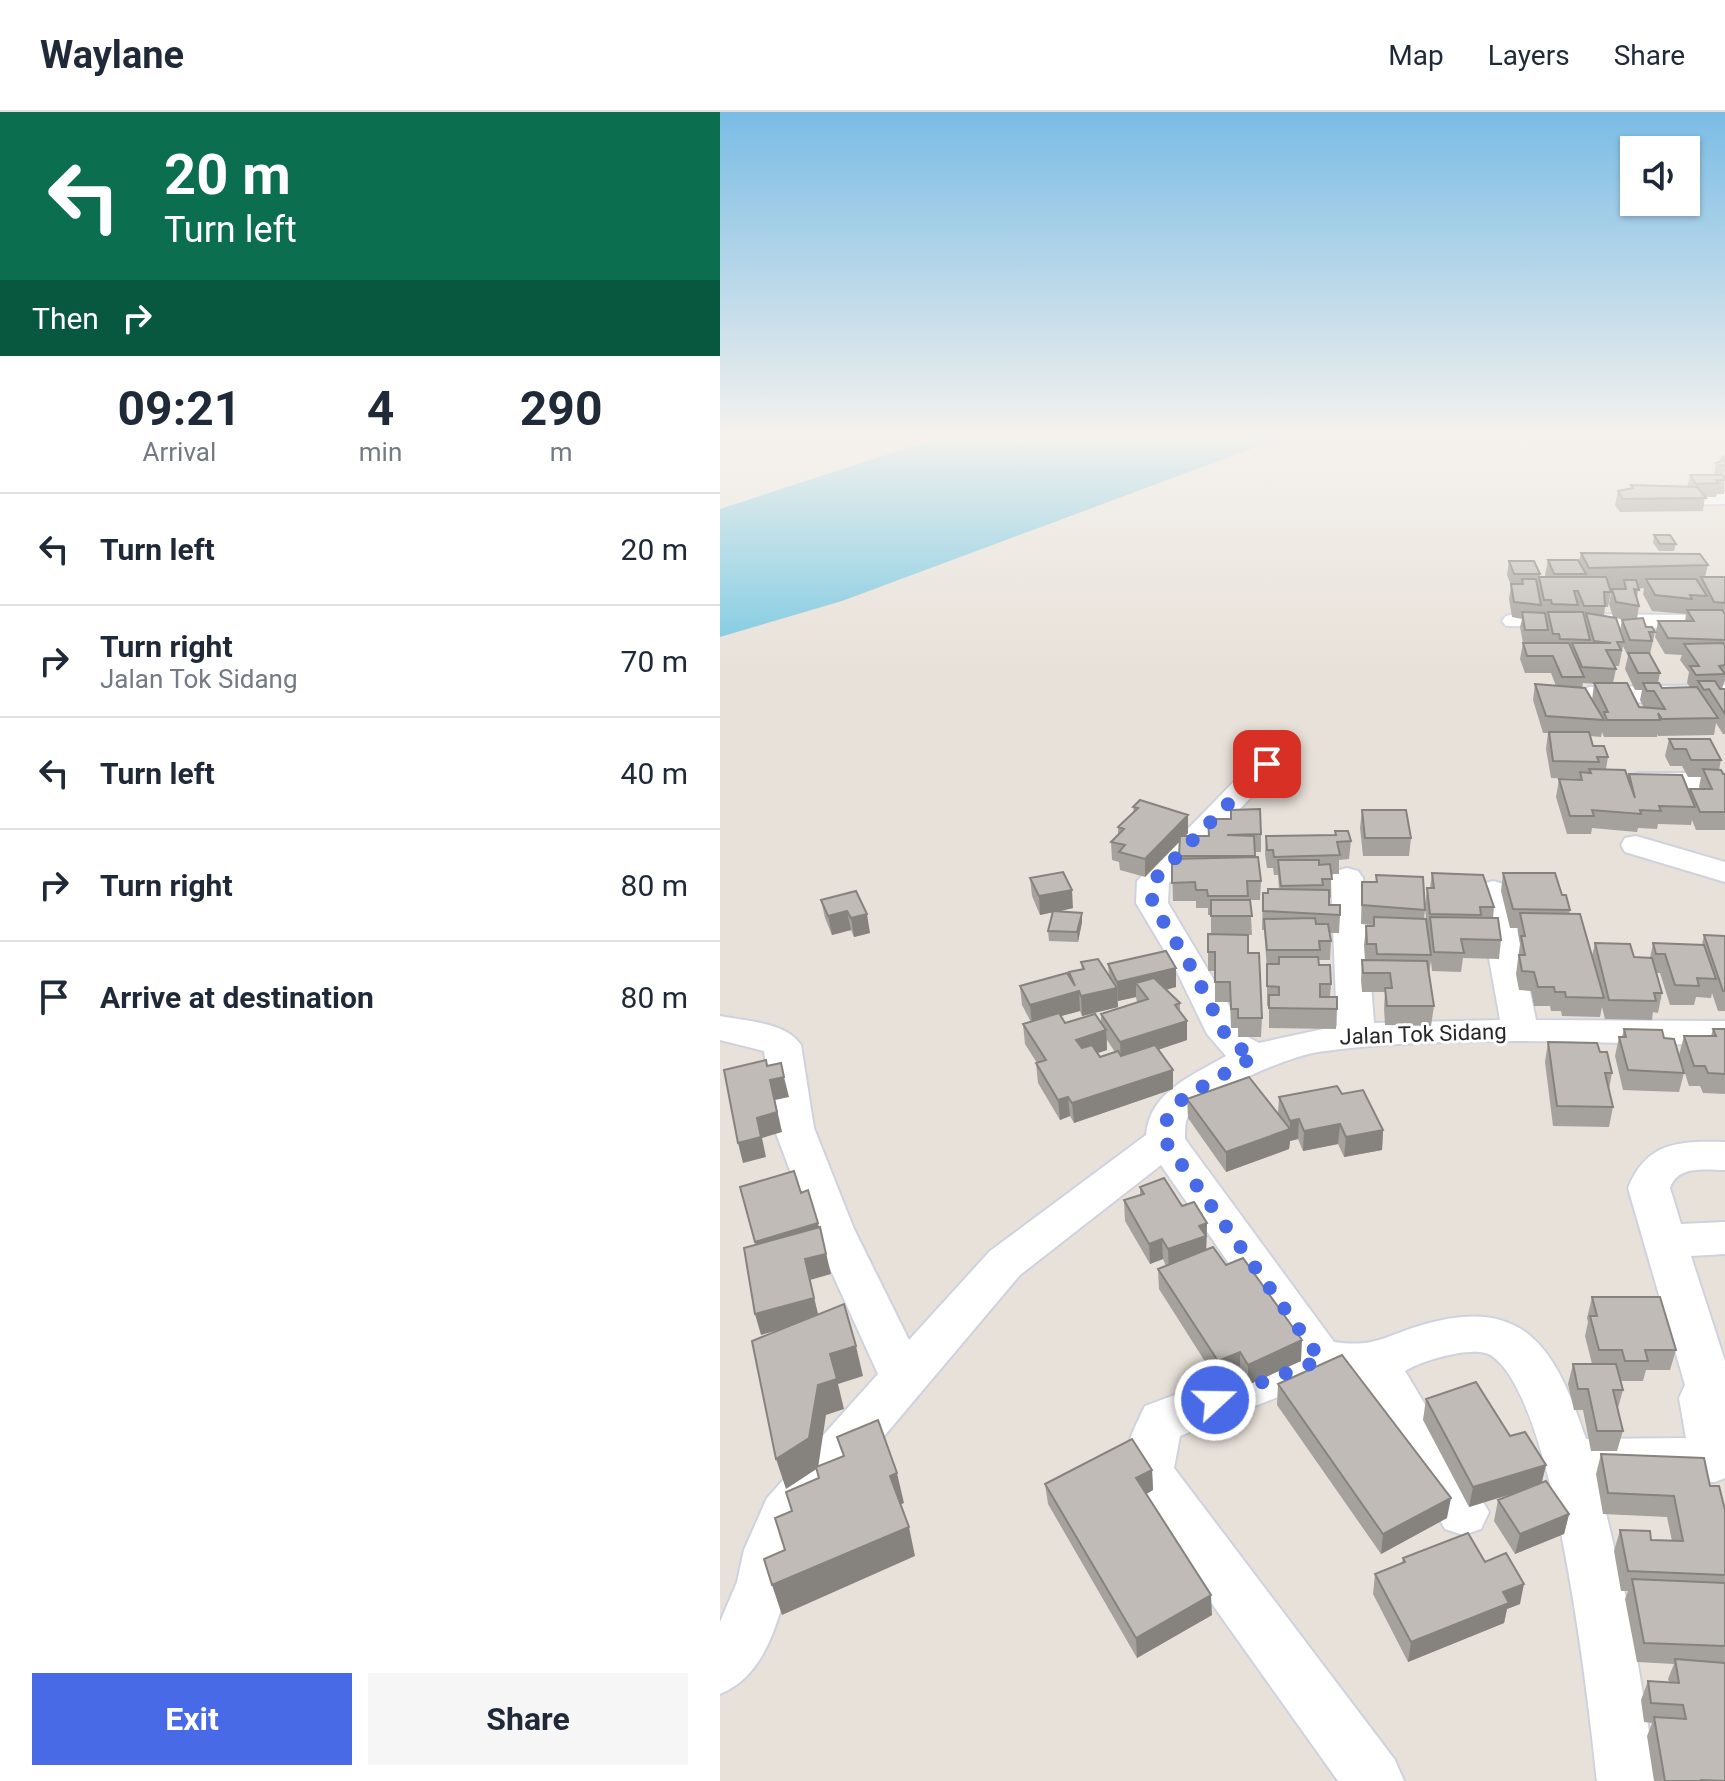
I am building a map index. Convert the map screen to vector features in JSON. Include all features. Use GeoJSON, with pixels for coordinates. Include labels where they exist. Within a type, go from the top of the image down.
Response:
{"type":"FeatureCollection","features":[{"type":"Feature","properties":{"kind":"street"},"geometry":{"type":"LineString","coordinates":[[1514,621],[1725,622]]}},
{"type":"Feature","properties":{"kind":"street"},"geometry":{"type":"LineString","coordinates":[[1570,695],[1725,693]]}},
{"type":"Feature","properties":{"kind":"street"},"geometry":{"type":"LineString","coordinates":[[1255,1056],[1235,1046],[1225,1034],[1193,970],[1152,903],[1153,881],[1267,764]]}},
{"type":"Feature","properties":{"kind":"street"},"geometry":{"type":"LineString","coordinates":[[1609,781],[1725,782]]}},
{"type":"Feature","properties":{"kind":"street"},"geometry":{"type":"LineString","coordinates":[[1636,845],[1725,872]]}},
{"type":"Feature","properties":{"kind":"street"},"geometry":{"type":"LineString","coordinates":[[1347,878],[1356,1034]]}},
{"type":"Feature","properties":{"kind":"street"},"geometry":{"type":"LineString","coordinates":[[1493,891],[1520,1030]]}},
{"type":"Feature","properties":{"kind":"street"},"geometry":{"type":"LineString","coordinates":[[720,1028],[763,1036],[782,1045],[794,1128],[833,1229],[904,1378]]}},
{"type":"Feature","properties":{"kind":"street","name":"Jalan Tok Sidang"},"geometry":{"type":"LineString","coordinates":[[1165,1141],[1167,1118],[1183,1098],[1255,1056],[1288,1045],[1356,1034],[1520,1030],[1725,1033]]}},
{"type":"Feature","properties":{"kind":"street"},"geometry":{"type":"LineString","coordinates":[[720,1666],[737,1647],[764,1582],[770,1550],[785,1515],[1005,1263],[1165,1141],[1321,1360]]}},
{"type":"Feature","properties":{"kind":"street"},"geometry":{"type":"LineString","coordinates":[[1567,1461],[1715,1460],[1703,1398],[1717,1383],[1649,1188],[1653,1172],[1663,1161],[1690,1156],[1725,1156]]}},
{"type":"Feature","properties":{"kind":"street"},"geometry":{"type":"LineString","coordinates":[[1667,1241],[1725,1238]]}},
{"type":"Feature","properties":{"kind":"street"},"geometry":{"type":"LineString","coordinates":[[1374,1781],[1149,1474],[1151,1444],[1162,1421],[1321,1360],[1375,1364],[1399,1352],[1477,1334],[1505,1339],[1525,1355],[1544,1394],[1567,1461],[1597,1575],[1627,1781]]}},
{"type":"Feature","properties":{"kind":"street"},"geometry":{"type":"LineString","coordinates":[[1375,1364],[1463,1512]]}},
{"type":"Feature","properties":{"kind":"water"},"geometry":{"type":"Polygon","coordinates":[[[720,515],[1074,515],[842,601],[720,637],[720,515]]]}},
{"type":"Feature","properties":{"kind":"building"},"geometry":{"type":"Polygon","coordinates":[[[1654,535],[1670,535],[1676,544],[1660,544],[1654,535]]]}},
{"type":"Feature","properties":{"kind":"building"},"geometry":{"type":"Polygon","coordinates":[[[1581,553],[1700,554],[1708,565],[1589,568],[1581,553]]]}},
{"type":"Feature","properties":{"kind":"building"},"geometry":{"type":"Polygon","coordinates":[[[1548,560],[1578,560],[1586,574],[1554,574],[1548,560]]]}},
{"type":"Feature","properties":{"kind":"building"},"geometry":{"type":"Polygon","coordinates":[[[1509,561],[1534,561],[1540,574],[1514,574],[1509,561]]]}},
{"type":"Feature","properties":{"kind":"building"},"geometry":{"type":"Polygon","coordinates":[[[1539,577],[1606,577],[1611,592],[1604,592],[1605,606],[1584,606],[1578,591],[1574,591],[1578,605],[1552,604],[1551,600],[1544,600],[1539,577]]]}},
{"type":"Feature","properties":{"kind":"building"},"geometry":{"type":"Polygon","coordinates":[[[1701,577],[1725,577],[1725,603],[1714,602],[1701,577]]]}},
{"type":"Feature","properties":{"kind":"building"},"geometry":{"type":"Polygon","coordinates":[[[1522,579],[1536,579],[1541,605],[1514,602],[1511,584],[1523,584],[1522,579]]]}},
{"type":"Feature","properties":{"kind":"building"},"geometry":{"type":"Polygon","coordinates":[[[1646,579],[1696,579],[1707,596],[1690,595],[1692,599],[1655,595],[1646,579]]]}},
{"type":"Feature","properties":{"kind":"building"},"geometry":{"type":"Polygon","coordinates":[[[1624,580],[1636,580],[1639,590],[1634,589],[1639,606],[1616,602],[1612,589],[1626,589],[1624,580]]]}},
{"type":"Feature","properties":{"kind":"building"},"geometry":{"type":"Polygon","coordinates":[[[1687,610],[1722,610],[1725,614],[1725,640],[1668,638],[1658,621],[1694,621],[1687,610]]]}},
{"type":"Feature","properties":{"kind":"building"},"geometry":{"type":"Polygon","coordinates":[[[1522,612],[1545,613],[1548,630],[1525,630],[1522,612]]]}},
{"type":"Feature","properties":{"kind":"building"},"geometry":{"type":"Polygon","coordinates":[[[1548,612],[1583,612],[1590,640],[1560,639],[1559,634],[1553,634],[1548,612]]]}},
{"type":"Feature","properties":{"kind":"building"},"geometry":{"type":"Polygon","coordinates":[[[1586,613],[1616,618],[1624,642],[1617,642],[1621,650],[1606,650],[1616,669],[1582,667],[1572,643],[1611,643],[1594,641],[1586,613]]]}},
{"type":"Feature","properties":{"kind":"building"},"geometry":{"type":"Polygon","coordinates":[[[1643,618],[1646,627],[1652,627],[1655,632],[1649,632],[1652,641],[1630,640],[1622,620],[1643,618]]]}},
{"type":"Feature","properties":{"kind":"building"},"geometry":{"type":"Polygon","coordinates":[[[1523,643],[1569,643],[1584,677],[1562,677],[1553,656],[1527,656],[1523,643]]]}},
{"type":"Feature","properties":{"kind":"building"},"geometry":{"type":"Polygon","coordinates":[[[1723,643],[1725,665],[1719,666],[1725,674],[1696,675],[1690,666],[1699,666],[1684,644],[1723,643]]]}},
{"type":"Feature","properties":{"kind":"building"},"geometry":{"type":"Polygon","coordinates":[[[1628,653],[1649,653],[1660,673],[1638,673],[1628,653]]]}},
{"type":"Feature","properties":{"kind":"building"},"geometry":{"type":"Polygon","coordinates":[[[1698,681],[1715,681],[1720,689],[1725,689],[1725,714],[1709,689],[1704,690],[1698,681]]]}},
{"type":"Feature","properties":{"kind":"building"},"geometry":{"type":"Polygon","coordinates":[[[1594,683],[1627,683],[1639,707],[1665,709],[1654,691],[1647,691],[1643,683],[1659,683],[1662,688],[1697,687],[1718,718],[1662,719],[1658,713],[1660,720],[1607,720],[1604,712],[1608,712],[1594,683]]]}},
{"type":"Feature","properties":{"kind":"building"},"geometry":{"type":"Polygon","coordinates":[[[1535,684],[1585,688],[1604,720],[1546,716],[1535,684]]]}},
{"type":"Feature","properties":{"kind":"building"},"geometry":{"type":"Polygon","coordinates":[[[1549,732],[1589,732],[1593,746],[1604,746],[1608,757],[1597,757],[1599,762],[1553,761],[1549,732]]]}},
{"type":"Feature","properties":{"kind":"building"},"geometry":{"type":"Polygon","coordinates":[[[1669,739],[1710,739],[1721,760],[1691,760],[1686,749],[1674,749],[1669,739]]]}},
{"type":"Feature","properties":{"kind":"building"},"geometry":{"type":"Polygon","coordinates":[[[1589,769],[1625,770],[1635,798],[1629,774],[1682,775],[1695,807],[1659,806],[1661,811],[1640,810],[1641,814],[1592,810],[1594,816],[1570,816],[1559,779],[1582,780],[1580,772],[1591,773],[1589,769]]]}},
{"type":"Feature","properties":{"kind":"building"},"geometry":{"type":"Polygon","coordinates":[[[1703,769],[1721,770],[1725,774],[1725,812],[1700,812],[1690,789],[1712,789],[1703,769]]]}},
{"type":"Feature","properties":{"kind":"building"},"geometry":{"type":"Polygon","coordinates":[[[1140,800],[1188,815],[1145,859],[1119,852],[1125,845],[1111,842],[1124,829],[1118,827],[1138,808],[1133,807],[1140,800]]]}},
{"type":"Feature","properties":{"kind":"building"},"geometry":{"type":"Polygon","coordinates":[[[1260,809],[1261,834],[1227,835],[1254,836],[1255,856],[1179,856],[1180,836],[1209,836],[1208,819],[1231,819],[1231,810],[1260,809]]]}},
{"type":"Feature","properties":{"kind":"building"},"geometry":{"type":"Polygon","coordinates":[[[1362,810],[1406,810],[1411,838],[1365,838],[1362,810]]]}},
{"type":"Feature","properties":{"kind":"building"},"geometry":{"type":"Polygon","coordinates":[[[1335,831],[1348,831],[1351,841],[1337,842],[1340,855],[1274,857],[1273,850],[1267,850],[1266,836],[1336,835],[1335,831]]]}},
{"type":"Feature","properties":{"kind":"building"},"geometry":{"type":"Polygon","coordinates":[[[1258,857],[1261,881],[1247,881],[1248,896],[1208,896],[1207,890],[1196,890],[1195,882],[1172,883],[1172,859],[1258,857]]]}},
{"type":"Feature","properties":{"kind":"building"},"geometry":{"type":"Polygon","coordinates":[[[1278,860],[1319,860],[1319,865],[1330,864],[1332,879],[1322,879],[1323,885],[1281,886],[1278,860]]]}},
{"type":"Feature","properties":{"kind":"building"},"geometry":{"type":"Polygon","coordinates":[[[1063,872],[1072,890],[1039,896],[1030,878],[1063,872]]]}},
{"type":"Feature","properties":{"kind":"building"},"geometry":{"type":"Polygon","coordinates":[[[1432,873],[1483,875],[1494,907],[1480,907],[1481,915],[1430,914],[1427,888],[1434,888],[1432,873]]]}},
{"type":"Feature","properties":{"kind":"building"},"geometry":{"type":"Polygon","coordinates":[[[1503,873],[1555,873],[1570,910],[1513,909],[1503,873]]]}},
{"type":"Feature","properties":{"kind":"building"},"geometry":{"type":"Polygon","coordinates":[[[1376,875],[1423,877],[1425,910],[1362,905],[1362,882],[1377,882],[1376,875]]]}},
{"type":"Feature","properties":{"kind":"building"},"geometry":{"type":"Polygon","coordinates":[[[1268,889],[1329,890],[1329,905],[1340,905],[1340,915],[1263,911],[1263,893],[1268,893],[1268,889]]]}},
{"type":"Feature","properties":{"kind":"building"},"geometry":{"type":"Polygon","coordinates":[[[856,891],[867,914],[851,918],[847,911],[828,916],[821,900],[856,891]]]}},
{"type":"Feature","properties":{"kind":"building"},"geometry":{"type":"Polygon","coordinates":[[[1211,900],[1250,900],[1252,916],[1211,916],[1211,900]]]}},
{"type":"Feature","properties":{"kind":"building"},"geometry":{"type":"Polygon","coordinates":[[[1053,911],[1082,913],[1077,932],[1048,931],[1053,911]]]}},
{"type":"Feature","properties":{"kind":"building"},"geometry":{"type":"Polygon","coordinates":[[[1520,913],[1580,914],[1604,998],[1566,997],[1565,992],[1555,992],[1554,987],[1538,987],[1534,972],[1522,971],[1519,955],[1525,955],[1521,936],[1525,936],[1520,913]]]}},
{"type":"Feature","properties":{"kind":"building"},"geometry":{"type":"Polygon","coordinates":[[[1374,917],[1426,919],[1431,955],[1377,954],[1376,944],[1367,944],[1366,926],[1374,926],[1374,917]]]}},
{"type":"Feature","properties":{"kind":"building"},"geometry":{"type":"Polygon","coordinates":[[[1430,917],[1498,918],[1501,940],[1461,939],[1464,953],[1434,952],[1430,917]]]}},
{"type":"Feature","properties":{"kind":"building"},"geometry":{"type":"Polygon","coordinates":[[[1315,918],[1316,924],[1328,924],[1331,941],[1319,941],[1320,950],[1267,950],[1264,919],[1315,918]]]}},
{"type":"Feature","properties":{"kind":"building"},"geometry":{"type":"Polygon","coordinates":[[[1208,934],[1248,935],[1248,953],[1259,953],[1262,1018],[1238,1018],[1238,1009],[1231,1009],[1230,982],[1215,982],[1215,952],[1208,952],[1208,934]]]}},
{"type":"Feature","properties":{"kind":"building"},"geometry":{"type":"Polygon","coordinates":[[[1704,935],[1725,936],[1725,991],[1723,991],[1704,935]]]}},
{"type":"Feature","properties":{"kind":"building"},"geometry":{"type":"Polygon","coordinates":[[[1595,943],[1630,944],[1634,957],[1652,958],[1662,993],[1654,993],[1656,1001],[1609,1000],[1595,943]]]}},
{"type":"Feature","properties":{"kind":"building"},"geometry":{"type":"Polygon","coordinates":[[[1653,943],[1704,945],[1716,979],[1697,978],[1699,986],[1675,985],[1665,954],[1656,954],[1653,943]]]}},
{"type":"Feature","properties":{"kind":"building"},"geometry":{"type":"Polygon","coordinates":[[[1166,951],[1176,968],[1117,982],[1108,964],[1166,951]]]}},
{"type":"Feature","properties":{"kind":"building"},"geometry":{"type":"Polygon","coordinates":[[[1279,957],[1318,957],[1319,965],[1330,965],[1331,984],[1320,984],[1320,997],[1337,997],[1337,1009],[1269,1008],[1269,995],[1279,995],[1279,987],[1267,986],[1267,964],[1279,964],[1279,957]]]}},
{"type":"Feature","properties":{"kind":"building"},"geometry":{"type":"Polygon","coordinates":[[[1098,959],[1117,988],[1081,996],[1079,991],[1030,1005],[1020,986],[1067,973],[1075,986],[1069,972],[1084,969],[1081,962],[1098,959]]]}},
{"type":"Feature","properties":{"kind":"building"},"geometry":{"type":"Polygon","coordinates":[[[1362,960],[1427,961],[1434,1006],[1387,1006],[1385,988],[1392,988],[1390,973],[1363,973],[1362,960]]]}},
{"type":"Feature","properties":{"kind":"building"},"geometry":{"type":"Polygon","coordinates":[[[1154,978],[1180,1003],[1175,1005],[1187,1021],[1120,1042],[1101,1014],[1148,999],[1136,983],[1154,978]]]}},
{"type":"Feature","properties":{"kind":"building"},"geometry":{"type":"Polygon","coordinates":[[[1059,1013],[1065,1023],[1095,1014],[1106,1030],[1076,1040],[1082,1048],[1092,1045],[1100,1057],[1118,1051],[1121,1056],[1155,1045],[1173,1070],[1072,1103],[1068,1097],[1058,1100],[1036,1063],[1046,1060],[1023,1024],[1059,1013]]]}},
{"type":"Feature","properties":{"kind":"building"},"geometry":{"type":"Polygon","coordinates":[[[1624,1029],[1662,1030],[1664,1038],[1674,1039],[1684,1073],[1628,1070],[1619,1037],[1626,1037],[1624,1029]]]}},
{"type":"Feature","properties":{"kind":"building"},"geometry":{"type":"Polygon","coordinates":[[[1713,1029],[1725,1029],[1725,1074],[1708,1073],[1705,1066],[1694,1066],[1684,1036],[1716,1036],[1713,1029]]]}},
{"type":"Feature","properties":{"kind":"building"},"geometry":{"type":"Polygon","coordinates":[[[1548,1042],[1597,1043],[1600,1052],[1607,1052],[1612,1073],[1605,1073],[1613,1107],[1557,1106],[1548,1042]]]}},
{"type":"Feature","properties":{"kind":"building"},"geometry":{"type":"Polygon","coordinates":[[[766,1060],[767,1066],[781,1063],[784,1077],[770,1080],[777,1112],[757,1118],[761,1137],[738,1143],[724,1070],[766,1060]]]}},
{"type":"Feature","properties":{"kind":"building"},"geometry":{"type":"Polygon","coordinates":[[[1249,1077],[1290,1129],[1226,1152],[1187,1099],[1249,1077]]]}},
{"type":"Feature","properties":{"kind":"building"},"geometry":{"type":"Polygon","coordinates":[[[1337,1086],[1342,1094],[1363,1090],[1383,1130],[1346,1137],[1340,1124],[1304,1131],[1299,1119],[1290,1121],[1279,1097],[1337,1086]]]}},
{"type":"Feature","properties":{"kind":"building"},"geometry":{"type":"Polygon","coordinates":[[[794,1171],[801,1193],[808,1190],[818,1223],[755,1242],[740,1187],[794,1171]]]}},
{"type":"Feature","properties":{"kind":"building"},"geometry":{"type":"Polygon","coordinates":[[[1164,1178],[1182,1206],[1194,1202],[1207,1223],[1199,1226],[1206,1236],[1168,1249],[1162,1239],[1149,1244],[1124,1200],[1144,1194],[1140,1187],[1164,1178]]]}},
{"type":"Feature","properties":{"kind":"building"},"geometry":{"type":"Polygon","coordinates":[[[820,1227],[826,1254],[805,1259],[814,1298],[755,1314],[744,1248],[820,1227]]]}},
{"type":"Feature","properties":{"kind":"building"},"geometry":{"type":"Polygon","coordinates":[[[1213,1247],[1226,1265],[1243,1258],[1302,1340],[1248,1365],[1240,1352],[1218,1361],[1158,1269],[1213,1247]]]}},
{"type":"Feature","properties":{"kind":"building"},"geometry":{"type":"Polygon","coordinates":[[[1592,1297],[1660,1297],[1676,1350],[1645,1350],[1648,1361],[1625,1361],[1622,1350],[1599,1350],[1590,1316],[1597,1316],[1592,1297]]]}},
{"type":"Feature","properties":{"kind":"building"},"geometry":{"type":"Polygon","coordinates":[[[844,1304],[856,1346],[830,1354],[837,1379],[818,1385],[809,1438],[776,1459],[752,1341],[844,1304]]]}},
{"type":"Feature","properties":{"kind":"building"},"geometry":{"type":"Polygon","coordinates":[[[1342,1355],[1451,1498],[1383,1534],[1278,1384],[1342,1355]]]}},
{"type":"Feature","properties":{"kind":"building"},"geometry":{"type":"Polygon","coordinates":[[[1573,1364],[1616,1364],[1623,1390],[1613,1390],[1623,1431],[1597,1431],[1588,1389],[1578,1389],[1573,1364]]]}},
{"type":"Feature","properties":{"kind":"building"},"geometry":{"type":"Polygon","coordinates":[[[1476,1382],[1510,1436],[1525,1432],[1546,1465],[1473,1487],[1426,1399],[1476,1382]]]}},
{"type":"Feature","properties":{"kind":"building"},"geometry":{"type":"Polygon","coordinates":[[[878,1420],[897,1473],[890,1476],[909,1527],[772,1585],[764,1559],[785,1550],[775,1518],[792,1511],[786,1492],[819,1478],[816,1467],[844,1456],[837,1437],[878,1420]]]}},
{"type":"Feature","properties":{"kind":"building"},"geometry":{"type":"Polygon","coordinates":[[[1132,1439],[1152,1470],[1136,1478],[1211,1595],[1136,1638],[1045,1484],[1132,1439]]]}},
{"type":"Feature","properties":{"kind":"building"},"geometry":{"type":"Polygon","coordinates":[[[1601,1454],[1704,1458],[1710,1486],[1719,1486],[1725,1510],[1725,1575],[1628,1571],[1620,1530],[1650,1531],[1651,1540],[1683,1541],[1674,1496],[1608,1493],[1601,1454]]]}},
{"type":"Feature","properties":{"kind":"building"},"geometry":{"type":"Polygon","coordinates":[[[1546,1481],[1569,1514],[1520,1534],[1498,1500],[1546,1481]]]}},
{"type":"Feature","properties":{"kind":"building"},"geometry":{"type":"Polygon","coordinates":[[[1468,1533],[1485,1562],[1506,1553],[1524,1584],[1503,1592],[1509,1603],[1411,1642],[1375,1574],[1405,1562],[1403,1558],[1468,1533]]]}},
{"type":"Feature","properties":{"kind":"building"},"geometry":{"type":"Polygon","coordinates":[[[1632,1579],[1725,1583],[1725,1646],[1644,1643],[1632,1579]]]}},
{"type":"Feature","properties":{"kind":"building"},"geometry":{"type":"Polygon","coordinates":[[[1675,1659],[1725,1663],[1725,1781],[1665,1781],[1654,1717],[1686,1719],[1683,1705],[1651,1703],[1648,1681],[1679,1683],[1675,1659]]]}},
{"type":"Feature","properties":{"kind":"route"},"geometry":{"type":"LineString","coordinates":[[1215,1400],[1321,1360],[1165,1141],[1167,1118],[1183,1098],[1255,1056],[1235,1046],[1225,1034],[1193,970],[1152,903],[1153,881],[1267,764]]}}]}
